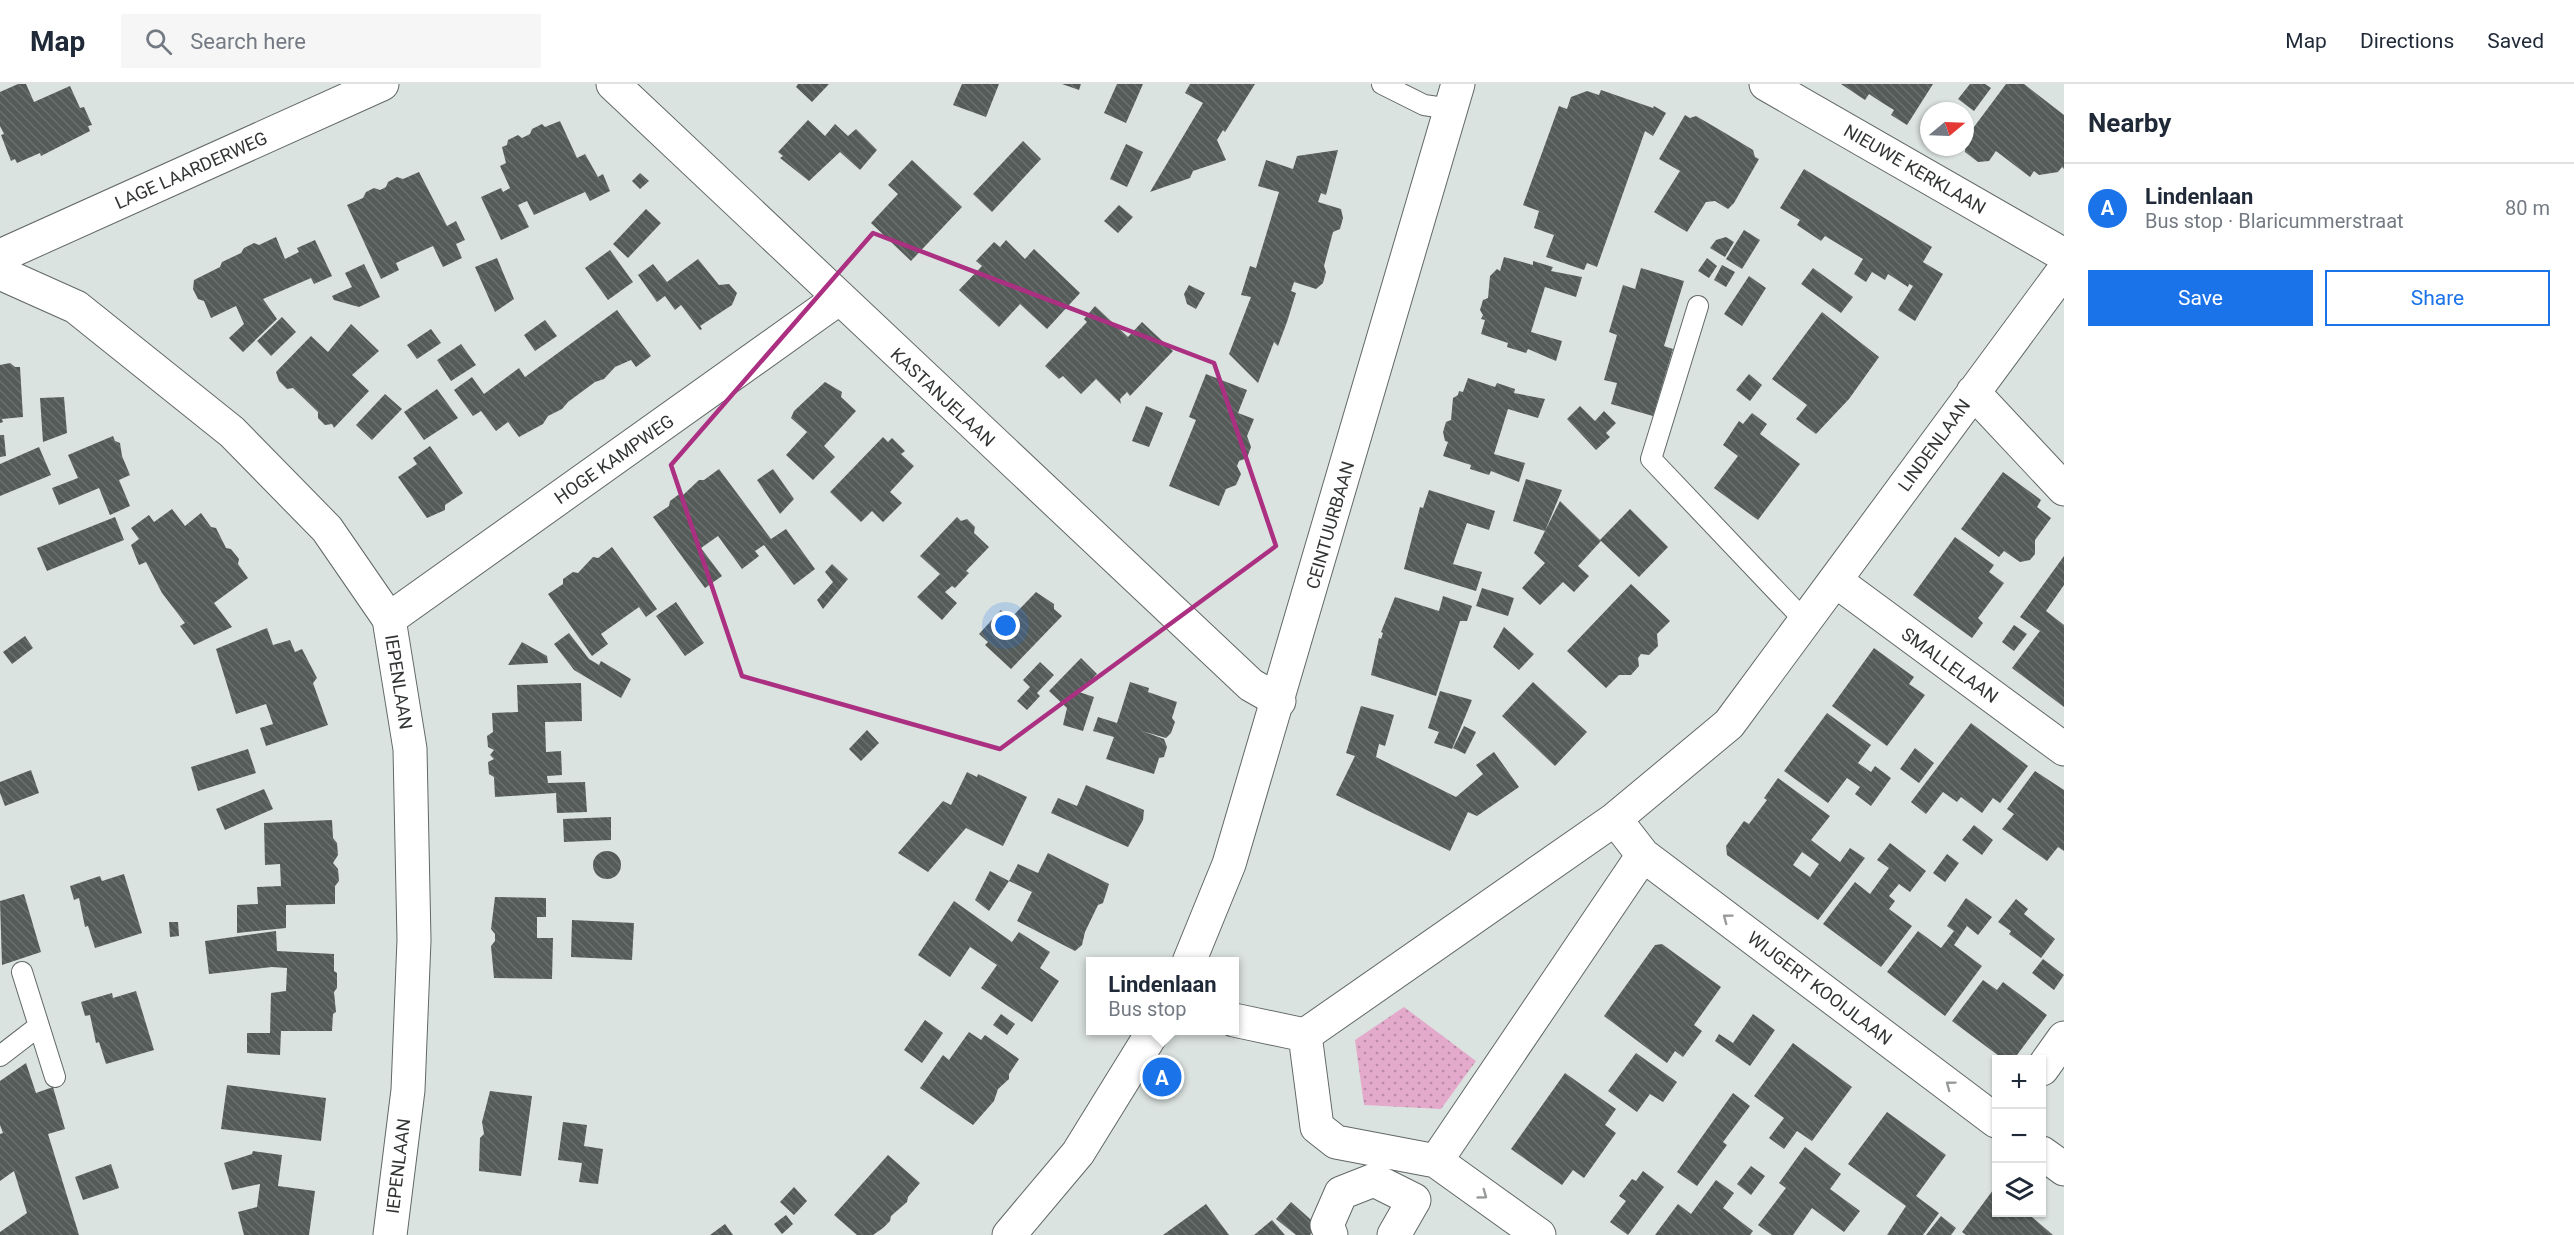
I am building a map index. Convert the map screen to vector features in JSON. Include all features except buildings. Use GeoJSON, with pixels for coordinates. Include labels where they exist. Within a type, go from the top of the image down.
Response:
{"type":"FeatureCollection","features":[{"type":"Feature","properties":{"kind":"street","name":"LAGE LAARDERWEG"},"geometry":{"type":"LineString","coordinates":[[0,256],[382,84]]}},
{"type":"Feature","properties":{"kind":"street","name":"KASTANJELAAN"},"geometry":{"type":"LineString","coordinates":[[613,84],[838,299],[1251,685],[1279,701]]}},
{"type":"Feature","properties":{"kind":"street","name":"NIEUWE KERKLAAN"},"geometry":{"type":"LineString","coordinates":[[1766,84],[2064,255]]}},
{"type":"Feature","properties":{"kind":"street","name":"CEINTUURBAAN"},"geometry":{"type":"LineString","coordinates":[[1190,957],[1229,864],[1279,701],[1445,99]]}},
{"type":"Feature","properties":{"kind":"street","name":"LINDENLAAN"},"geometry":{"type":"LineString","coordinates":[[1305,1035],[1615,819],[1729,724],[2064,270]]}},
{"type":"Feature","properties":{"kind":"street","name":"IEPENLAAN"},"geometry":{"type":"LineString","coordinates":[[0,273],[76,307],[232,432],[327,529],[389,619],[410,749],[414,940],[408,1090],[390,1235]]}},
{"type":"Feature","properties":{"kind":"street","name":"HOGE KAMPWEG"},"geometry":{"type":"LineString","coordinates":[[389,619],[838,299]]}},
{"type":"Feature","properties":{"kind":"street"},"geometry":{"type":"LineString","coordinates":[[1973,392],[2064,489]]}},
{"type":"Feature","properties":{"kind":"street","name":"SMALLELAAN"},"geometry":{"type":"LineString","coordinates":[[1836,582],[2064,749]]}},
{"type":"Feature","properties":{"kind":"street"},"geometry":{"type":"LineString","coordinates":[[1436,1161],[1643,855],[1615,819]]}},
{"type":"Feature","properties":{"kind":"street","name":"WIJGERT KOOIJLAAN"},"geometry":{"type":"LineString","coordinates":[[1643,855],[1992,1117]]}},
{"type":"Feature","properties":{"kind":"street"},"geometry":{"type":"LineString","coordinates":[[1239,1021],[1305,1035],[1317,1126],[1336,1142],[1436,1161],[1539,1235]]}},
{"type":"Feature","properties":{"kind":"street"},"geometry":{"type":"LineString","coordinates":[[1009,1235],[1078,1153],[1151,1035]]}},
{"type":"Feature","properties":{"kind":"street"},"geometry":{"type":"LineString","coordinates":[[2046,1064],[2064,1038]]}},
{"type":"Feature","properties":{"kind":"street"},"geometry":{"type":"LineString","coordinates":[[2046,1156],[2064,1169]]}},
{"type":"Feature","properties":{"kind":"street"},"geometry":{"type":"LineString","coordinates":[[1331,1235],[1328,1225],[1341,1193],[1374,1180],[1414,1200],[1394,1235]]}},
{"type":"Feature","properties":{"kind":"lane"},"geometry":{"type":"LineString","coordinates":[[1382,84],[1445,99]]}},
{"type":"Feature","properties":{"kind":"lane"},"geometry":{"type":"LineString","coordinates":[[1698,306],[1652,459],[1805,621]]}},
{"type":"Feature","properties":{"kind":"lane"},"geometry":{"type":"LineString","coordinates":[[22,972],[55,1077]]}},
{"type":"Feature","properties":{"kind":"lane"},"geometry":{"type":"LineString","coordinates":[[0,1056],[39,1026]]}},
{"type":"Feature","properties":{"kind":"highlighted area"},"geometry":{"type":"Polygon","coordinates":[[[873,233],[1214,363],[1276,546],[1000,749],[742,676],[671,465],[873,233]]]}},
{"type":"Feature","properties":{"kind":"shaded area"},"geometry":{"type":"Polygon","coordinates":[[[1404,1007],[1476,1061],[1441,1109],[1364,1105],[1355,1040],[1404,1007]]]}},
{"type":"Feature","properties":{"kind":"place","name":"Lindenlaan"},"geometry":{"type":"Point","coordinates":[1162,1077]}}]}
